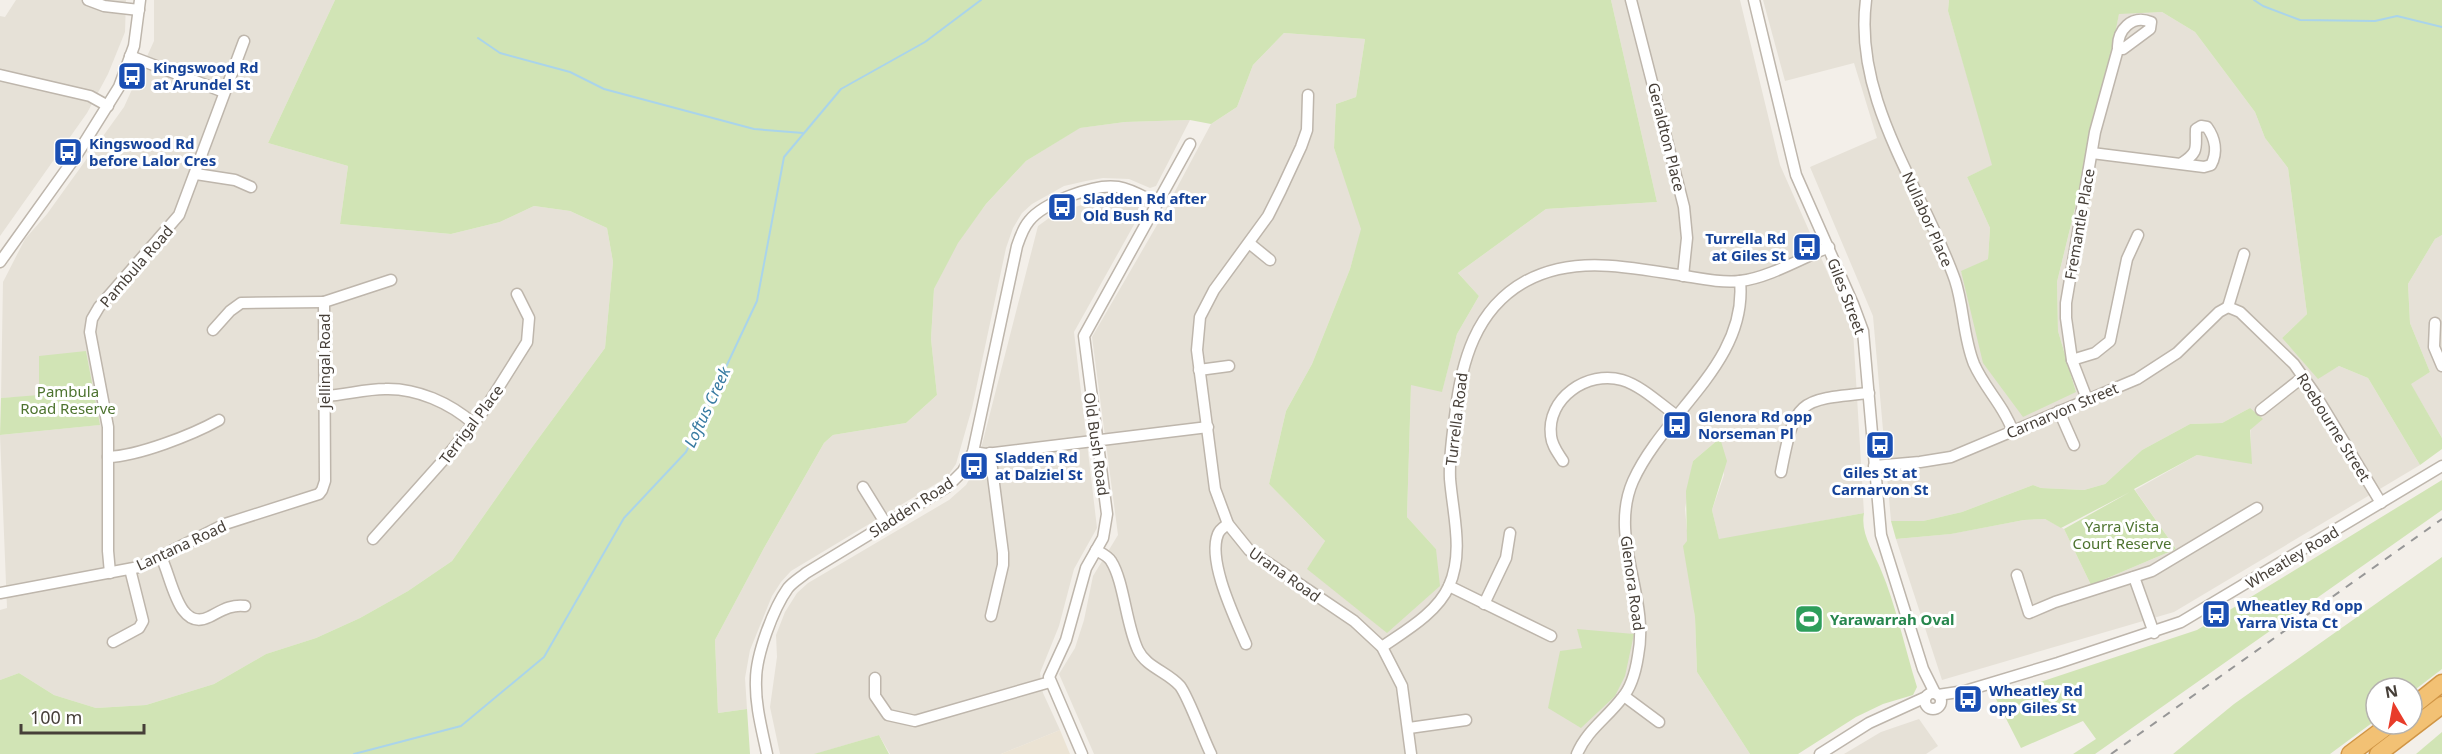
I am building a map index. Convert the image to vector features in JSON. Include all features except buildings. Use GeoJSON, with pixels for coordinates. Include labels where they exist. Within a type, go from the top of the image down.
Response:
{"type":"FeatureCollection","features":[{"type":"Feature","properties":{"kind":"highway"},"geometry":{"type":"LineString","coordinates":[[2424,697],[2442,683]]}},
{"type":"Feature","properties":{"kind":"highway"},"geometry":{"type":"LineString","coordinates":[[2378,754],[2442,705]]}},
{"type":"Feature","properties":{"kind":"highway"},"geometry":{"type":"LineString","coordinates":[[2350,754],[2374,736]]}},
{"type":"Feature","properties":{"kind":"street"},"geometry":{"type":"LineString","coordinates":[[0,262],[76,156],[108,106],[119,87],[130,56],[139,5],[104,6],[88,0]]}},
{"type":"Feature","properties":{"kind":"street","name":"Geraldton Place"},"geometry":{"type":"LineString","coordinates":[[1631,0],[1684,207],[1687,238],[1683,276]]}},
{"type":"Feature","properties":{"kind":"street","name":"Giles Street"},"geometry":{"type":"LineString","coordinates":[[1754,0],[1793,164],[1859,319],[1865,345],[1881,535],[1932,698]]}},
{"type":"Feature","properties":{"kind":"street","name":"Nullabor Place"},"geometry":{"type":"LineString","coordinates":[[1866,0],[1865,48],[1878,105],[1955,279],[1967,343],[1975,365],[1985,385],[2006,414],[2013,432]]}},
{"type":"Feature","properties":{"kind":"street","name":"Pambula Road"},"geometry":{"type":"LineString","coordinates":[[110,573],[106,413],[92,342],[92,319],[179,215],[244,41]]}},
{"type":"Feature","properties":{"kind":"street","name":"Fremantle Place"},"geometry":{"type":"LineString","coordinates":[[2087,399],[2072,360],[2066,303],[2095,132],[2118,49]]}},
{"type":"Feature","properties":{"kind":"street"},"geometry":{"type":"LineString","coordinates":[[130,56],[225,92]]}},
{"type":"Feature","properties":{"kind":"street"},"geometry":{"type":"LineString","coordinates":[[0,75],[90,96],[108,106]]}},
{"type":"Feature","properties":{"kind":"street","name":"Urana Road"},"geometry":{"type":"LineString","coordinates":[[1308,95],[1307,130],[1268,216],[1204,307],[1197,338],[1215,489],[1228,524],[1249,550],[1354,621],[1382,647],[1402,686],[1411,754]]}},
{"type":"Feature","properties":{"kind":"street","name":"Old Bush Road"},"geometry":{"type":"LineString","coordinates":[[1050,682],[1049,673],[1066,640],[1086,568],[1106,527],[1107,514],[1084,336],[1190,144]]}},
{"type":"Feature","properties":{"kind":"street"},"geometry":{"type":"LineString","coordinates":[[2092,153],[2182,163]]}},
{"type":"Feature","properties":{"kind":"street"},"geometry":{"type":"LineString","coordinates":[[196,174],[236,180],[251,187]]}},
{"type":"Feature","properties":{"kind":"street","name":"Sladden Road"},"geometry":{"type":"LineString","coordinates":[[767,754],[756,693],[756,670],[783,597],[790,585],[806,573],[954,482],[963,471],[973,452],[1017,246],[1029,220],[1052,203],[1108,186],[1132,190],[1156,203]]}},
{"type":"Feature","properties":{"kind":"street"},"geometry":{"type":"LineString","coordinates":[[2072,360],[2095,353],[2110,341],[2127,259],[2138,235]]}},
{"type":"Feature","properties":{"kind":"street"},"geometry":{"type":"LineString","coordinates":[[1249,243],[1270,260]]}},
{"type":"Feature","properties":{"kind":"street","name":"Turrella Road"},"geometry":{"type":"LineString","coordinates":[[1382,647],[1422,618],[1439,602],[1449,586],[1457,556],[1450,465],[1456,399],[1466,353],[1489,312],[1524,282],[1564,266],[1601,264],[1683,276],[1740,281],[1829,247]]}},
{"type":"Feature","properties":{"kind":"street"},"geometry":{"type":"LineString","coordinates":[[2228,308],[2244,254]]}},
{"type":"Feature","properties":{"kind":"street","name":"Jellingal Road"},"geometry":{"type":"LineString","coordinates":[[322,490],[325,480],[324,302],[391,280]]}},
{"type":"Feature","properties":{"kind":"street","name":"Glenora Road"},"geometry":{"type":"LineString","coordinates":[[1577,754],[1593,728],[1624,696],[1636,666],[1641,637],[1638,605],[1625,532],[1627,499],[1641,467],[1731,340],[1741,301],[1740,281]]}},
{"type":"Feature","properties":{"kind":"street","name":"Terrigal Place"},"geometry":{"type":"LineString","coordinates":[[373,539],[474,424],[527,342],[529,318],[517,294]]}},
{"type":"Feature","properties":{"kind":"street"},"geometry":{"type":"LineString","coordinates":[[213,330],[230,311],[241,303],[324,302]]}},
{"type":"Feature","properties":{"kind":"street","name":"Carnarvon Street"},"geometry":{"type":"LineString","coordinates":[[1875,466],[1937,460],[2013,432],[2148,373],[2177,353],[2219,312],[2228,308]]}},
{"type":"Feature","properties":{"kind":"street","name":"Roebourne Street"},"geometry":{"type":"LineString","coordinates":[[2228,308],[2240,312],[2278,348],[2303,376],[2381,503]]}},
{"type":"Feature","properties":{"kind":"street"},"geometry":{"type":"LineString","coordinates":[[2435,323],[2434,347],[2442,366]]}},
{"type":"Feature","properties":{"kind":"street"},"geometry":{"type":"LineString","coordinates":[[1200,370],[1229,366]]}},
{"type":"Feature","properties":{"kind":"street"},"geometry":{"type":"LineString","coordinates":[[2261,411],[2303,376]]}},
{"type":"Feature","properties":{"kind":"street"},"geometry":{"type":"LineString","coordinates":[[1563,461],[1553,446],[1551,437],[1553,416],[1566,395],[1583,383],[1610,378],[1623,381],[1635,386],[1677,416]]}},
{"type":"Feature","properties":{"kind":"street"},"geometry":{"type":"LineString","coordinates":[[325,396],[383,389],[410,391],[453,408],[474,424]]}},
{"type":"Feature","properties":{"kind":"street"},"geometry":{"type":"LineString","coordinates":[[1781,472],[1790,430],[1802,409],[1810,402],[1821,398],[1869,393]]}},
{"type":"Feature","properties":{"kind":"street"},"geometry":{"type":"LineString","coordinates":[[2059,411],[2074,445]]}},
{"type":"Feature","properties":{"kind":"street"},"geometry":{"type":"LineString","coordinates":[[108,457],[130,453],[189,434],[219,420]]}},
{"type":"Feature","properties":{"kind":"street"},"geometry":{"type":"LineString","coordinates":[[973,452],[990,453],[1208,427]]}},
{"type":"Feature","properties":{"kind":"street"},"geometry":{"type":"LineString","coordinates":[[990,453],[1004,553],[991,616]]}},
{"type":"Feature","properties":{"kind":"street","name":"Wheatley Road"},"geometry":{"type":"LineString","coordinates":[[1820,754],[1869,723],[1932,698],[1965,691],[2154,633],[2202,612],[2442,466]]}},
{"type":"Feature","properties":{"kind":"street"},"geometry":{"type":"LineString","coordinates":[[863,487],[886,524]]}},
{"type":"Feature","properties":{"kind":"street","name":"Lantana Road"},"geometry":{"type":"LineString","coordinates":[[0,593],[130,569],[161,557],[225,524],[313,496],[322,490]]}},
{"type":"Feature","properties":{"kind":"street"},"geometry":{"type":"LineString","coordinates":[[2017,575],[2029,613],[2166,564],[2257,508]]}},
{"type":"Feature","properties":{"kind":"street"},"geometry":{"type":"LineString","coordinates":[[1228,524],[1218,533],[1217,538],[1219,573],[1222,588],[1246,644]]}},
{"type":"Feature","properties":{"kind":"street"},"geometry":{"type":"LineString","coordinates":[[1484,604],[1506,558],[1510,533]]}},
{"type":"Feature","properties":{"kind":"street"},"geometry":{"type":"LineString","coordinates":[[1096,550],[1110,558],[1115,569],[1137,649],[1142,657],[1172,678],[1182,689],[1211,754]]}},
{"type":"Feature","properties":{"kind":"street"},"geometry":{"type":"LineString","coordinates":[[161,557],[182,609],[189,618],[200,621],[234,605],[245,606]]}},
{"type":"Feature","properties":{"kind":"street"},"geometry":{"type":"LineString","coordinates":[[113,642],[139,628],[142,621],[130,569]]}},
{"type":"Feature","properties":{"kind":"street"},"geometry":{"type":"LineString","coordinates":[[2134,577],[2154,633]]}},
{"type":"Feature","properties":{"kind":"street"},"geometry":{"type":"LineString","coordinates":[[1449,586],[1551,636]]}},
{"type":"Feature","properties":{"kind":"street"},"geometry":{"type":"LineString","coordinates":[[875,678],[875,696],[888,715],[915,721],[1050,682],[1082,754]]}},
{"type":"Feature","properties":{"kind":"street"},"geometry":{"type":"LineString","coordinates":[[1624,696],[1659,722]]}},
{"type":"Feature","properties":{"kind":"street"},"geometry":{"type":"LineString","coordinates":[[1408,728],[1466,720]]}},
{"type":"Feature","properties":{"kind":"shaded area"},"geometry":{"type":"Polygon","coordinates":[[[16,0],[126,0],[125,32],[108,74],[87,113],[0,236],[0,16],[5,17],[16,0]]]}},
{"type":"Feature","properties":{"kind":"shaded area"},"geometry":{"type":"Polygon","coordinates":[[[154,0],[335,0],[268,143],[348,166],[340,224],[451,234],[500,222],[534,206],[570,211],[607,228],[613,262],[605,348],[452,561],[408,591],[360,618],[316,638],[266,654],[214,684],[146,705],[96,708],[54,695],[19,673],[0,680],[0,610],[7,608],[0,435],[99,425],[86,351],[39,396],[1,398],[3,282],[25,239],[47,214],[124,107],[154,41],[154,0]]]}},
{"type":"Feature","properties":{"kind":"shaded area"},"geometry":{"type":"Polygon","coordinates":[[[1611,0],[1740,0],[1780,165],[1853,330],[1864,513],[1719,540],[1712,510],[1724,475],[1720,438],[1693,461],[1685,509],[1695,617],[1697,672],[1750,754],[1094,754],[1059,674],[1075,648],[1084,620],[1093,576],[1118,535],[1092,337],[1157,225],[1211,124],[1237,107],[1253,65],[1284,33],[1365,39],[1356,97],[1336,104],[1334,148],[1362,229],[1350,269],[1312,364],[1286,411],[1269,484],[1325,541],[1308,569],[1436,549],[1407,517],[1411,384],[1442,391],[1457,334],[1479,296],[1458,273],[1546,209],[1657,202],[1611,0]]]}},
{"type":"Feature","properties":{"kind":"shaded area"},"geometry":{"type":"Polygon","coordinates":[[[1763,0],[1949,0],[1948,11],[1993,165],[1967,177],[1990,228],[1988,259],[1961,272],[2076,392],[2058,331],[2057,282],[2105,85],[2119,13],[2162,12],[2195,32],[2255,112],[2265,138],[2288,168],[2307,314],[2282,338],[2318,378],[2339,366],[2368,378],[2420,465],[2174,612],[1942,680],[1896,539],[1950,534],[2024,520],[2045,519],[2064,529],[2091,585],[2176,549],[2135,490],[2197,455],[2251,463],[2250,408],[2222,423],[2190,424],[2142,450],[2105,484],[2084,490],[2041,488],[2033,485],[1962,512],[1923,521],[1891,521],[1873,316],[1810,167],[1877,138],[1854,63],[1785,81],[1763,0]]]}},
{"type":"Feature","properties":{"kind":"shaded area"},"geometry":{"type":"Polygon","coordinates":[[[1190,120],[1156,186],[1150,188],[1129,179],[1103,178],[1086,181],[1064,186],[1032,204],[1022,213],[1013,228],[1006,248],[972,408],[956,464],[947,477],[791,571],[772,596],[750,650],[745,678],[747,709],[718,713],[715,640],[824,443],[833,435],[906,423],[937,395],[931,339],[934,289],[957,243],[986,204],[1026,161],[1079,128],[1125,122],[1190,120]]]}},
{"type":"Feature","properties":{"kind":"shaded area"},"geometry":{"type":"Polygon","coordinates":[[[1104,198],[1123,200],[1139,207],[1140,214],[1074,332],[1097,528],[1074,569],[1059,626],[1040,673],[1043,693],[1060,730],[1001,754],[890,754],[879,735],[815,754],[780,754],[770,707],[777,657],[776,635],[785,612],[797,593],[808,583],[949,500],[966,485],[976,468],[1038,226],[1056,213],[1104,198]]]}},
{"type":"Feature","properties":{"kind":"shaded area"},"geometry":{"type":"Polygon","coordinates":[[[2442,235],[2442,438],[2410,383],[2430,372],[2410,323],[2408,284],[2435,239],[2442,235]]]}},
{"type":"Feature","properties":{"kind":"shaded area"},"geometry":{"type":"Polygon","coordinates":[[[1919,719],[1938,746],[1926,754],[1844,754],[1881,732],[1919,719]]]}},
{"type":"Feature","properties":{"kind":"shaded area"},"geometry":{"type":"Polygon","coordinates":[[[1060,730],[1070,754],[1001,754],[1060,730]]]}},
{"type":"Feature","properties":{"kind":"green space"},"geometry":{"type":"Polygon","coordinates":[[[335,0],[1611,0],[1657,202],[1546,209],[1458,273],[1479,296],[1457,334],[1442,392],[1411,385],[1407,517],[1436,549],[1440,586],[1387,633],[1307,569],[1325,541],[1269,484],[1286,411],[1312,364],[1350,269],[1361,229],[1334,148],[1336,104],[1356,97],[1365,39],[1284,33],[1253,65],[1237,107],[1211,124],[1190,120],[1125,122],[1080,128],[1026,161],[986,204],[958,243],[934,289],[931,339],[937,395],[906,423],[833,435],[824,443],[715,640],[718,713],[747,709],[750,754],[0,754],[0,680],[19,673],[54,695],[96,708],[146,705],[214,684],[266,654],[316,638],[360,618],[408,591],[452,561],[605,348],[613,262],[607,228],[570,211],[534,206],[500,222],[451,234],[340,224],[348,166],[268,143],[335,0]]]}},
{"type":"Feature","properties":{"kind":"green space"},"geometry":{"type":"Polygon","coordinates":[[[1949,0],[2442,0],[2442,235],[2435,239],[2408,284],[2410,323],[2430,372],[2411,384],[2442,438],[2442,449],[2420,465],[2368,378],[2339,366],[2318,379],[2282,338],[2307,314],[2288,168],[2265,138],[2255,112],[2195,32],[2162,12],[2119,14],[2105,85],[2057,282],[2058,331],[2076,392],[2023,417],[1983,363],[1961,271],[1988,259],[1990,228],[1967,177],[1992,165],[1948,11],[1949,0]]]}},
{"type":"Feature","properties":{"kind":"green space","name":"Pambula Road Reserve"},"geometry":{"type":"Polygon","coordinates":[[[86,351],[100,425],[0,435],[1,398],[39,395],[39,356],[86,351]]]}},
{"type":"Feature","properties":{"kind":"green space","name":"Yarra Vista Court Reserve"},"geometry":{"type":"Polygon","coordinates":[[[2250,408],[2263,419],[2250,430],[2252,464],[2197,455],[2134,489],[2176,549],[2091,585],[2064,529],[2130,492],[2061,528],[2045,519],[2024,520],[1951,534],[1896,539],[1891,521],[1923,521],[1962,512],[2033,485],[2041,488],[2084,490],[2105,484],[2142,450],[2190,424],[2222,423],[2250,408]]]}},
{"type":"Feature","properties":{"kind":"green space"},"geometry":{"type":"Polygon","coordinates":[[[1720,438],[1727,461],[1712,510],[1719,539],[1864,513],[1863,521],[1868,543],[1891,598],[1917,687],[1913,695],[1883,704],[1856,717],[1798,754],[1750,754],[1697,672],[1695,617],[1683,546],[1687,541],[1686,491],[1693,461],[1720,438]]]}},
{"type":"Feature","properties":{"kind":"green space"},"geometry":{"type":"Polygon","coordinates":[[[2442,480],[2442,510],[2095,754],[2073,754],[2096,739],[2083,721],[2021,748],[1995,697],[2197,630],[2442,480]]]}},
{"type":"Feature","properties":{"kind":"green space"},"geometry":{"type":"Polygon","coordinates":[[[2442,557],[2442,669],[2424,683],[2424,676],[2364,676],[2364,729],[2330,754],[2173,754],[2234,704],[2442,557]]]}},
{"type":"Feature","properties":{"kind":"green space"},"geometry":{"type":"Polygon","coordinates":[[[1577,629],[1634,634],[1625,676],[1615,696],[1581,728],[1548,708],[1560,651],[1582,648],[1577,629]]]}},
{"type":"Feature","properties":{"kind":"green space"},"geometry":{"type":"Polygon","coordinates":[[[2442,732],[2442,754],[2416,754],[2442,732]]]}},
{"type":"Feature","properties":{"kind":"green space"},"geometry":{"type":"Polygon","coordinates":[[[879,735],[889,754],[814,754],[879,735]]]}},
{"type":"Feature","properties":{"kind":"waterway","name":"Loftus Creek"},"geometry":{"type":"LineString","coordinates":[[354,754],[461,726],[544,657],[624,518],[686,452],[757,301],[784,157],[841,89],[925,42],[981,0]]}},
{"type":"Feature","properties":{"kind":"waterway"},"geometry":{"type":"LineString","coordinates":[[2254,0],[2263,6],[2300,20],[2375,21],[2397,16],[2442,27]]}},
{"type":"Feature","properties":{"kind":"waterway"},"geometry":{"type":"LineString","coordinates":[[478,38],[500,53],[570,72],[604,89],[754,129],[803,133]]}},
{"type":"Feature","properties":{"kind":"railway"},"geometry":{"type":"LineString","coordinates":[[2111,754],[2442,519]]}},
{"type":"Feature","properties":{"kind":"place","name":"Kingswood Rd at Arundel St"},"geometry":{"type":"Point","coordinates":[132,76]}},
{"type":"Feature","properties":{"kind":"place","name":"Kingswood Rd before Lalor Cres"},"geometry":{"type":"Point","coordinates":[68,152]}},
{"type":"Feature","properties":{"kind":"place","name":"Sladden Rd after Old Bush Rd"},"geometry":{"type":"Point","coordinates":[1062,207]}},
{"type":"Feature","properties":{"kind":"place","name":"Turrella Rd at Giles St"},"geometry":{"type":"Point","coordinates":[1807,247]}},
{"type":"Feature","properties":{"kind":"place","name":"Glenora Rd opp Norseman Pl"},"geometry":{"type":"Point","coordinates":[1677,425]}},
{"type":"Feature","properties":{"kind":"place","name":"Giles St at Carnarvon St"},"geometry":{"type":"Point","coordinates":[1880,445]}},
{"type":"Feature","properties":{"kind":"place","name":"Sladden Rd at Dalziel St"},"geometry":{"type":"Point","coordinates":[974,466]}},
{"type":"Feature","properties":{"kind":"place","name":"Wheatley Rd opp Yarra Vista Ct"},"geometry":{"type":"Point","coordinates":[2216,614]}},
{"type":"Feature","properties":{"kind":"place","name":"Yarawarrah Oval"},"geometry":{"type":"Point","coordinates":[1809,619]}},
{"type":"Feature","properties":{"kind":"place","name":"Wheatley Rd opp Giles St"},"geometry":{"type":"Point","coordinates":[1968,699]}}]}
